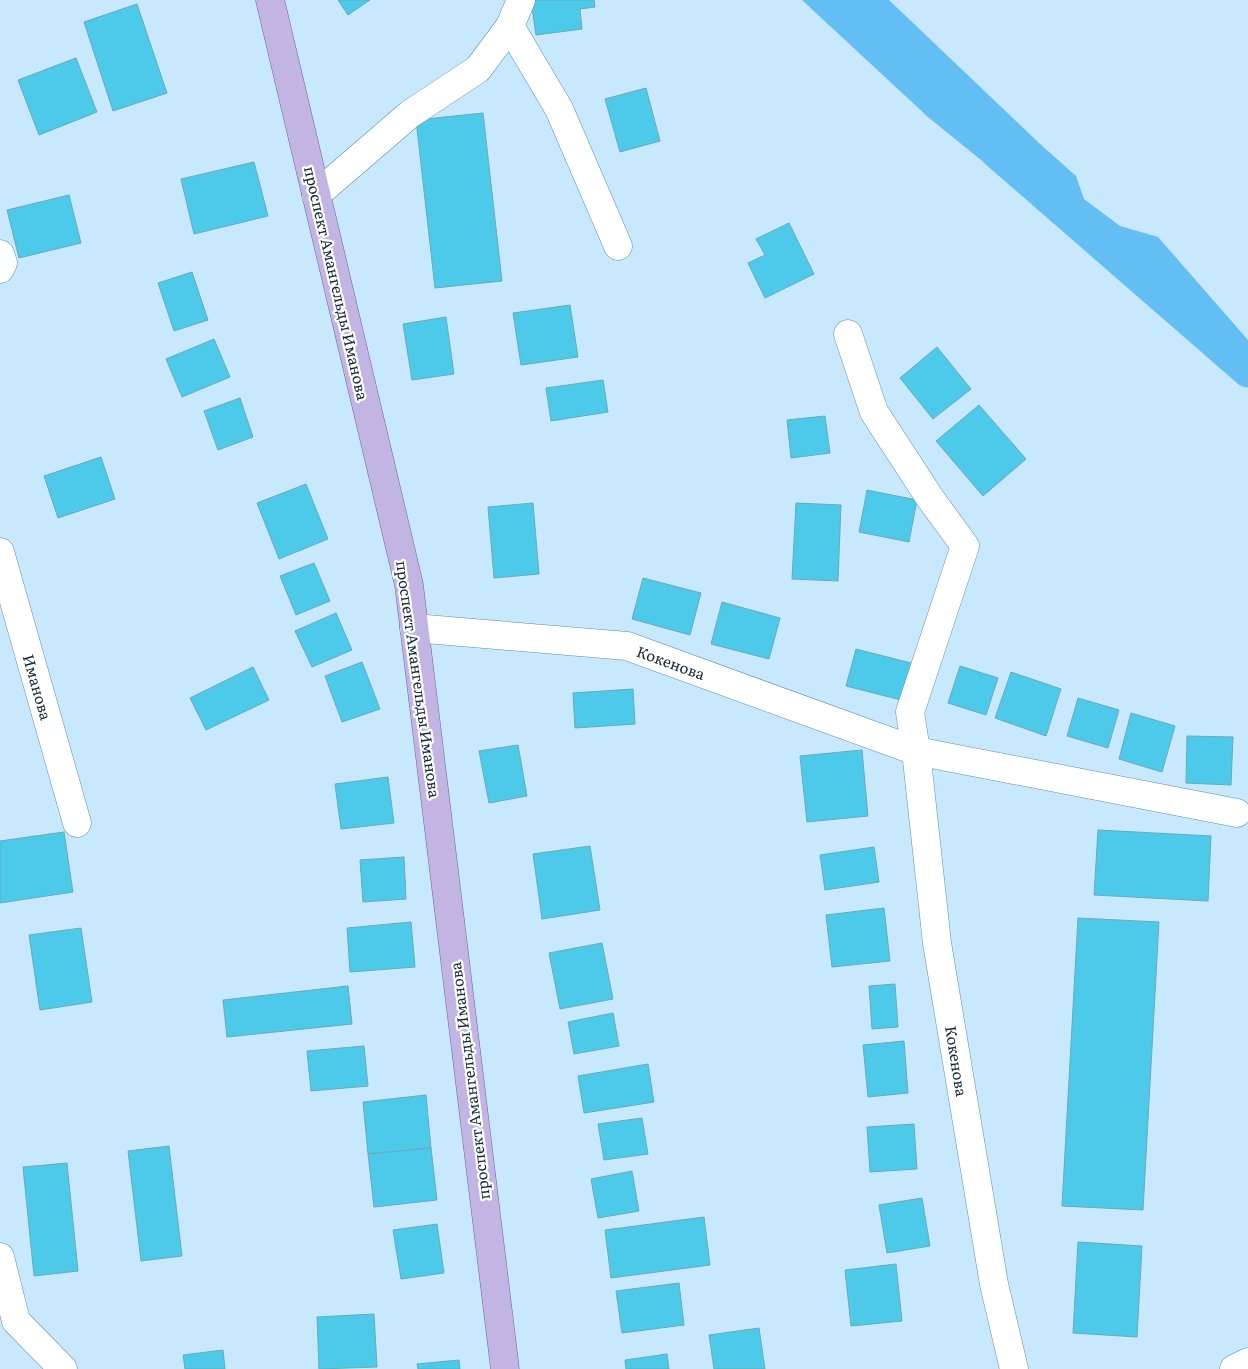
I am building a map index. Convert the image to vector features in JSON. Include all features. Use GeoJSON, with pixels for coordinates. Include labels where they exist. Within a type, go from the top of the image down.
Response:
{"type":"FeatureCollection","features":[{"type":"Feature","properties":{"kind":"main road","name":"проспект Амангельды Иманова"},"geometry":{"type":"LineString","coordinates":[[270,0],[409,584],[504,1369]]}},
{"type":"Feature","properties":{"kind":"street"},"geometry":{"type":"LineString","coordinates":[[316,195],[410,114],[478,69],[510,26],[521,0]]}},
{"type":"Feature","properties":{"kind":"street"},"geometry":{"type":"LineString","coordinates":[[510,26],[559,109],[618,246]]}},
{"type":"Feature","properties":{"kind":"street"},"geometry":{"type":"LineString","coordinates":[[0,254],[3,263],[0,270]]}},
{"type":"Feature","properties":{"kind":"street","name":"Кокенова"},"geometry":{"type":"LineString","coordinates":[[848,334],[874,412],[930,498],[965,546],[910,712],[938,943],[994,1284],[1014,1369]]}},
{"type":"Feature","properties":{"kind":"street","name":"Иманова"},"geometry":{"type":"LineString","coordinates":[[2,566],[77,822]]}},
{"type":"Feature","properties":{"kind":"street","name":"Кокенова"},"geometry":{"type":"LineString","coordinates":[[414,628],[628,646],[916,751],[1237,813]]}},
{"type":"Feature","properties":{"kind":"street"},"geometry":{"type":"LineString","coordinates":[[0,1257],[16,1321],[63,1369]]}},
{"type":"Feature","properties":{"kind":"street"},"geometry":{"type":"LineString","coordinates":[[1234,1369],[1248,1362]]}},
{"type":"Feature","properties":{"kind":"water"},"geometry":{"type":"Polygon","coordinates":[[[802,0],[889,0],[1076,176],[1084,199],[1120,226],[1158,237],[1248,340],[1248,387],[1168,292],[1120,247],[1041,186],[981,160],[928,117],[802,0]]]}},
{"type":"Feature","properties":{"kind":"building"},"geometry":{"type":"Polygon","coordinates":[[[338,0],[370,0],[348,15],[338,0]]]}},
{"type":"Feature","properties":{"kind":"building"},"geometry":{"type":"Polygon","coordinates":[[[531,0],[594,0],[595,7],[580,9],[582,29],[536,35],[531,0]]]}},
{"type":"Feature","properties":{"kind":"building"},"geometry":{"type":"Polygon","coordinates":[[[137,4],[167,93],[113,111],[84,22],[137,4]]]}},
{"type":"Feature","properties":{"kind":"building"},"geometry":{"type":"Polygon","coordinates":[[[76,58],[97,112],[39,135],[18,80],[76,58]]]}},
{"type":"Feature","properties":{"kind":"building"},"geometry":{"type":"Polygon","coordinates":[[[646,88],[660,141],[620,152],[605,99],[646,88]]]}},
{"type":"Feature","properties":{"kind":"building"},"geometry":{"type":"Polygon","coordinates":[[[483,113],[502,281],[435,288],[416,120],[483,113]]]}},
{"type":"Feature","properties":{"kind":"building"},"geometry":{"type":"Polygon","coordinates":[[[254,162],[268,216],[194,234],[181,179],[254,162]]]}},
{"type":"Feature","properties":{"kind":"building"},"geometry":{"type":"Polygon","coordinates":[[[69,195],[81,243],[19,258],[7,210],[69,195]]]}},
{"type":"Feature","properties":{"kind":"building"},"geometry":{"type":"Polygon","coordinates":[[[789,223],[814,274],[765,298],[748,263],[765,255],[756,239],[789,223]]]}},
{"type":"Feature","properties":{"kind":"building"},"geometry":{"type":"Polygon","coordinates":[[[192,272],[208,320],[174,331],[158,283],[192,272]]]}},
{"type":"Feature","properties":{"kind":"building"},"geometry":{"type":"Polygon","coordinates":[[[570,305],[578,357],[521,365],[513,313],[570,305]]]}},
{"type":"Feature","properties":{"kind":"building"},"geometry":{"type":"Polygon","coordinates":[[[446,317],[454,374],[412,380],[403,324],[446,317]]]}},
{"type":"Feature","properties":{"kind":"building"},"geometry":{"type":"Polygon","coordinates":[[[214,339],[230,377],[182,397],[166,359],[214,339]]]}},
{"type":"Feature","properties":{"kind":"building"},"geometry":{"type":"Polygon","coordinates":[[[937,347],[971,389],[933,419],[900,378],[937,347]]]}},
{"type":"Feature","properties":{"kind":"building"},"geometry":{"type":"Polygon","coordinates":[[[603,380],[608,412],[551,421],[546,388],[603,380]]]}},
{"type":"Feature","properties":{"kind":"building"},"geometry":{"type":"Polygon","coordinates":[[[240,398],[253,437],[218,450],[204,411],[240,398]]]}},
{"type":"Feature","properties":{"kind":"building"},"geometry":{"type":"Polygon","coordinates":[[[979,405],[1026,459],[983,496],[936,441],[979,405]]]}},
{"type":"Feature","properties":{"kind":"building"},"geometry":{"type":"Polygon","coordinates":[[[825,416],[830,453],[791,458],[787,420],[825,416]]]}},
{"type":"Feature","properties":{"kind":"building"},"geometry":{"type":"Polygon","coordinates":[[[101,457],[115,499],[58,518],[44,476],[101,457]]]}},
{"type":"Feature","properties":{"kind":"building"},"geometry":{"type":"Polygon","coordinates":[[[306,484],[328,539],[279,559],[257,503],[306,484]]]}},
{"type":"Feature","properties":{"kind":"building"},"geometry":{"type":"Polygon","coordinates":[[[867,490],[917,500],[909,542],[859,532],[867,490]]]}},
{"type":"Feature","properties":{"kind":"building"},"geometry":{"type":"Polygon","coordinates":[[[533,503],[539,574],[494,578],[488,507],[533,503]]]}},
{"type":"Feature","properties":{"kind":"building"},"geometry":{"type":"Polygon","coordinates":[[[796,503],[841,505],[838,581],[792,579],[796,503]]]}},
{"type":"Feature","properties":{"kind":"building"},"geometry":{"type":"Polygon","coordinates":[[[314,563],[330,601],[296,615],[280,576],[314,563]]]}},
{"type":"Feature","properties":{"kind":"building"},"geometry":{"type":"Polygon","coordinates":[[[643,578],[701,593],[690,635],[632,619],[643,578]]]}},
{"type":"Feature","properties":{"kind":"building"},"geometry":{"type":"Polygon","coordinates":[[[722,602],[780,618],[769,659],[711,644],[722,602]]]}},
{"type":"Feature","properties":{"kind":"building"},"geometry":{"type":"Polygon","coordinates":[[[336,613],[352,650],[312,667],[295,631],[336,613]]]}},
{"type":"Feature","properties":{"kind":"building"},"geometry":{"type":"Polygon","coordinates":[[[856,649],[915,664],[905,701],[846,686],[856,649]]]}},
{"type":"Feature","properties":{"kind":"building"},"geometry":{"type":"Polygon","coordinates":[[[362,662],[380,709],[342,722],[325,676],[362,662]]]}},
{"type":"Feature","properties":{"kind":"building"},"geometry":{"type":"Polygon","coordinates":[[[960,666],[998,678],[986,715],[948,703],[960,666]]]}},
{"type":"Feature","properties":{"kind":"building"},"geometry":{"type":"Polygon","coordinates":[[[253,667],[269,700],[206,730],[190,698],[253,667]]]}},
{"type":"Feature","properties":{"kind":"building"},"geometry":{"type":"Polygon","coordinates":[[[1011,672],[1061,689],[1046,736],[995,718],[1011,672]]]}},
{"type":"Feature","properties":{"kind":"building"},"geometry":{"type":"Polygon","coordinates":[[[633,689],[635,724],[575,728],[573,693],[633,689]]]}},
{"type":"Feature","properties":{"kind":"building"},"geometry":{"type":"Polygon","coordinates":[[[1078,698],[1119,710],[1108,748],[1067,736],[1078,698]]]}},
{"type":"Feature","properties":{"kind":"building"},"geometry":{"type":"Polygon","coordinates":[[[1131,713],[1175,726],[1162,772],[1119,759],[1131,713]]]}},
{"type":"Feature","properties":{"kind":"building"},"geometry":{"type":"Polygon","coordinates":[[[1187,736],[1233,737],[1231,785],[1186,783],[1187,736]]]}},
{"type":"Feature","properties":{"kind":"building"},"geometry":{"type":"Polygon","coordinates":[[[518,745],[527,796],[489,803],[479,751],[518,745]]]}},
{"type":"Feature","properties":{"kind":"building"},"geometry":{"type":"Polygon","coordinates":[[[862,750],[868,816],[807,822],[800,756],[862,750]]]}},
{"type":"Feature","properties":{"kind":"building"},"geometry":{"type":"Polygon","coordinates":[[[388,777],[394,823],[341,829],[335,784],[388,777]]]}},
{"type":"Feature","properties":{"kind":"building"},"geometry":{"type":"Polygon","coordinates":[[[1098,830],[1211,836],[1208,901],[1094,895],[1098,830]]]}},
{"type":"Feature","properties":{"kind":"building"},"geometry":{"type":"Polygon","coordinates":[[[64,832],[73,892],[0,903],[0,841],[64,832]]]}},
{"type":"Feature","properties":{"kind":"building"},"geometry":{"type":"Polygon","coordinates":[[[590,846],[600,910],[542,919],[533,854],[590,846]]]}},
{"type":"Feature","properties":{"kind":"building"},"geometry":{"type":"Polygon","coordinates":[[[874,847],[879,882],[825,890],[820,855],[874,847]]]}},
{"type":"Feature","properties":{"kind":"building"},"geometry":{"type":"Polygon","coordinates":[[[404,857],[406,899],[363,902],[360,860],[404,857]]]}},
{"type":"Feature","properties":{"kind":"building"},"geometry":{"type":"Polygon","coordinates":[[[884,908],[890,961],[832,967],[826,915],[884,908]]]}},
{"type":"Feature","properties":{"kind":"building"},"geometry":{"type":"Polygon","coordinates":[[[1078,918],[1159,922],[1143,1210],[1062,1206],[1078,918]]]}},
{"type":"Feature","properties":{"kind":"building"},"geometry":{"type":"Polygon","coordinates":[[[411,922],[415,967],[350,972],[347,928],[411,922]]]}},
{"type":"Feature","properties":{"kind":"building"},"geometry":{"type":"Polygon","coordinates":[[[81,928],[92,1002],[40,1010],[29,935],[81,928]]]}},
{"type":"Feature","properties":{"kind":"building"},"geometry":{"type":"Polygon","coordinates":[[[602,943],[613,999],[560,1009],[549,953],[602,943]]]}},
{"type":"Feature","properties":{"kind":"building"},"geometry":{"type":"Polygon","coordinates":[[[895,984],[898,1027],[872,1029],[869,986],[895,984]]]}},
{"type":"Feature","properties":{"kind":"building"},"geometry":{"type":"Polygon","coordinates":[[[348,986],[352,1024],[227,1037],[223,1000],[348,986]]]}},
{"type":"Feature","properties":{"kind":"building"},"geometry":{"type":"Polygon","coordinates":[[[613,1013],[619,1046],[574,1054],[568,1022],[613,1013]]]}},
{"type":"Feature","properties":{"kind":"building"},"geometry":{"type":"Polygon","coordinates":[[[904,1041],[908,1093],[868,1097],[863,1045],[904,1041]]]}},
{"type":"Feature","properties":{"kind":"building"},"geometry":{"type":"Polygon","coordinates":[[[364,1046],[368,1086],[311,1091],[307,1051],[364,1046]]]}},
{"type":"Feature","properties":{"kind":"building"},"geometry":{"type":"Polygon","coordinates":[[[648,1064],[654,1102],[584,1113],[578,1076],[648,1064]]]}},
{"type":"Feature","properties":{"kind":"building"},"geometry":{"type":"Polygon","coordinates":[[[426,1095],[431,1148],[368,1154],[363,1102],[426,1095]]]}},
{"type":"Feature","properties":{"kind":"building"},"geometry":{"type":"Polygon","coordinates":[[[642,1118],[648,1154],[604,1160],[598,1124],[642,1118]]]}},
{"type":"Feature","properties":{"kind":"building"},"geometry":{"type":"Polygon","coordinates":[[[914,1124],[917,1169],[870,1172],[867,1127],[914,1124]]]}},
{"type":"Feature","properties":{"kind":"building"},"geometry":{"type":"Polygon","coordinates":[[[169,1146],[182,1256],[141,1261],[128,1151],[169,1146]]]}},
{"type":"Feature","properties":{"kind":"building"},"geometry":{"type":"Polygon","coordinates":[[[431,1148],[437,1200],[374,1207],[368,1154],[431,1148]]]}},
{"type":"Feature","properties":{"kind":"building"},"geometry":{"type":"Polygon","coordinates":[[[67,1163],[78,1271],[34,1276],[23,1167],[67,1163]]]}},
{"type":"Feature","properties":{"kind":"building"},"geometry":{"type":"Polygon","coordinates":[[[632,1171],[639,1211],[598,1218],[591,1179],[632,1171]]]}},
{"type":"Feature","properties":{"kind":"building"},"geometry":{"type":"Polygon","coordinates":[[[922,1198],[930,1246],[887,1253],[879,1205],[922,1198]]]}},
{"type":"Feature","properties":{"kind":"building"},"geometry":{"type":"Polygon","coordinates":[[[704,1217],[710,1265],[611,1278],[605,1230],[704,1217]]]}},
{"type":"Feature","properties":{"kind":"building"},"geometry":{"type":"Polygon","coordinates":[[[437,1224],[444,1273],[401,1279],[393,1230],[437,1224]]]}},
{"type":"Feature","properties":{"kind":"building"},"geometry":{"type":"Polygon","coordinates":[[[1078,1242],[1142,1246],[1137,1337],[1073,1333],[1078,1242]]]}},
{"type":"Feature","properties":{"kind":"building"},"geometry":{"type":"Polygon","coordinates":[[[896,1264],[902,1321],[851,1326],[845,1270],[896,1264]]]}},
{"type":"Feature","properties":{"kind":"building"},"geometry":{"type":"Polygon","coordinates":[[[679,1283],[684,1325],[622,1333],[616,1291],[679,1283]]]}},
{"type":"Feature","properties":{"kind":"building"},"geometry":{"type":"Polygon","coordinates":[[[374,1314],[377,1367],[319,1369],[317,1317],[374,1314]]]}},
{"type":"Feature","properties":{"kind":"building"},"geometry":{"type":"Polygon","coordinates":[[[759,1328],[765,1369],[714,1369],[709,1335],[759,1328]]]}},
{"type":"Feature","properties":{"kind":"building"},"geometry":{"type":"Polygon","coordinates":[[[223,1350],[225,1369],[185,1369],[183,1355],[223,1350]]]}},
{"type":"Feature","properties":{"kind":"building"},"geometry":{"type":"Polygon","coordinates":[[[667,1354],[669,1369],[626,1369],[625,1360],[667,1354]]]}},
{"type":"Feature","properties":{"kind":"building"},"geometry":{"type":"Polygon","coordinates":[[[459,1360],[460,1369],[418,1369],[417,1364],[459,1360]]]}},
{"type":"Feature","properties":{"kind":"waterway"},"geometry":{"type":"LineString","coordinates":[[995,152],[1248,372]]}}]}
